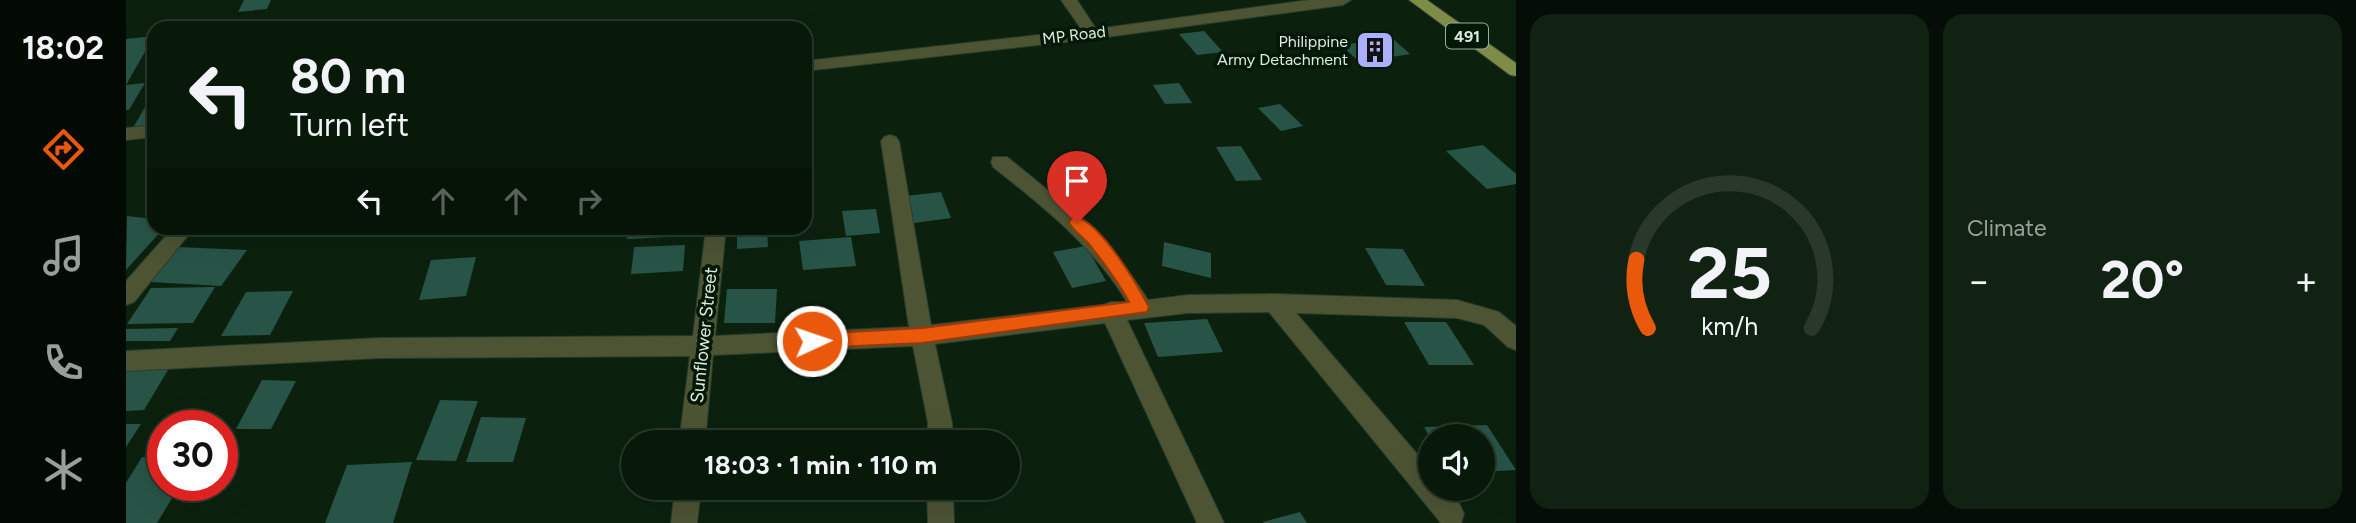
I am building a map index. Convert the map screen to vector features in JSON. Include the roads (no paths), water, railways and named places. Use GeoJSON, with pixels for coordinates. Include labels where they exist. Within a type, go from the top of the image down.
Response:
{"type":"FeatureCollection","features":[{"type":"Feature","properties":{"kind":"main road","name":"491"},"geometry":{"type":"LineString","coordinates":[[1417,0],[1516,71]]}},
{"type":"Feature","properties":{"kind":"street"},"geometry":{"type":"LineString","coordinates":[[1069,0],[1092,34]]}},
{"type":"Feature","properties":{"kind":"street","name":"MP Road"},"geometry":{"type":"LineString","coordinates":[[812,65],[1092,34],[1343,0]]}},
{"type":"Feature","properties":{"kind":"street"},"geometry":{"type":"LineString","coordinates":[[126,134],[147,132]]}},
{"type":"Feature","properties":{"kind":"street"},"geometry":{"type":"LineString","coordinates":[[890,141],[940,430]]}},
{"type":"Feature","properties":{"kind":"street"},"geometry":{"type":"LineString","coordinates":[[1000,162],[1093,238],[1124,278],[1141,307]]}},
{"type":"Feature","properties":{"kind":"street"},"geometry":{"type":"LineString","coordinates":[[126,296],[178,235]]}},
{"type":"Feature","properties":{"kind":"street","name":"Sunflower Street"},"geometry":{"type":"LineString","coordinates":[[693,430],[715,235]]}},
{"type":"Feature","properties":{"kind":"street"},"geometry":{"type":"LineString","coordinates":[[1275,303],[1451,514]]}},
{"type":"Feature","properties":{"kind":"street"},"geometry":{"type":"LineString","coordinates":[[126,361],[380,348],[702,346],[922,336],[1141,307],[1275,303],[1457,309],[1491,318],[1516,340]]}},
{"type":"Feature","properties":{"kind":"street"},"geometry":{"type":"LineString","coordinates":[[1111,311],[1212,523]]}},
{"type":"Feature","properties":{"kind":"street"},"geometry":{"type":"LineString","coordinates":[[684,523],[687,500]]}},
{"type":"Feature","properties":{"kind":"street"},"geometry":{"type":"LineString","coordinates":[[940,500],[941,523]]}},
{"type":"Feature","properties":{"kind":"place","name":"Philippine Army Detachment"},"geometry":{"type":"Point","coordinates":[1375,50]}}]}
